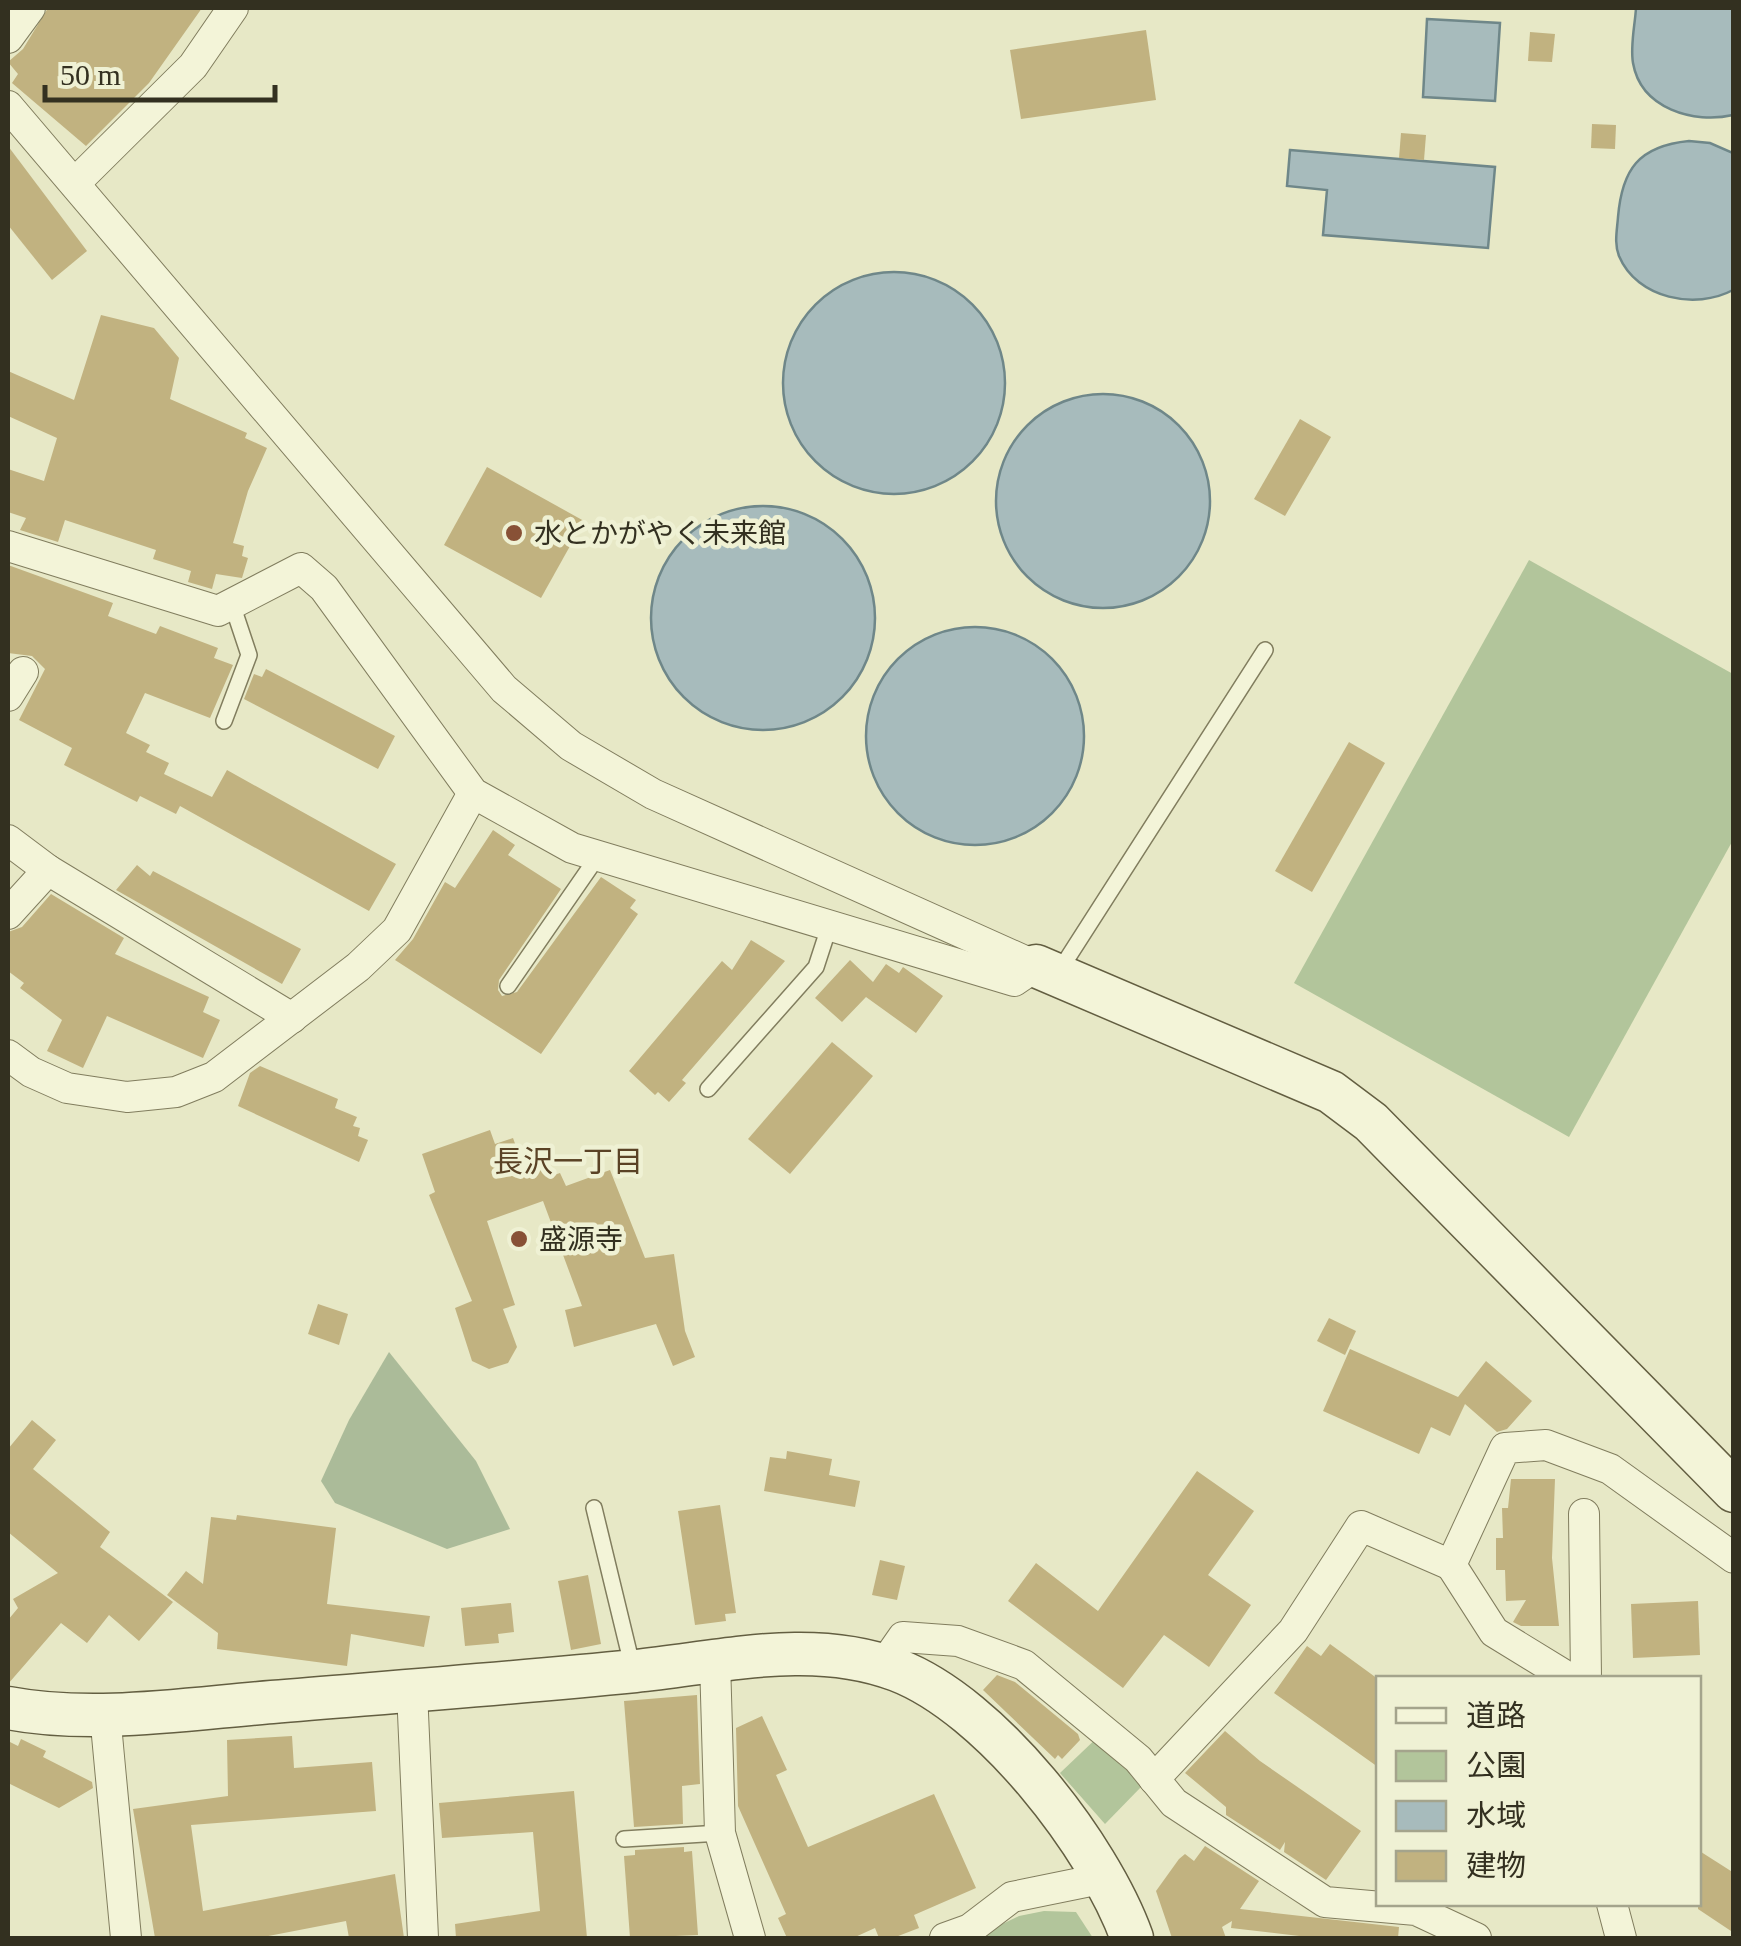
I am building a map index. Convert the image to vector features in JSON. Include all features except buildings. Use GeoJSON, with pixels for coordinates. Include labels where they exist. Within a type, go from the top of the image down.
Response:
{"type":"FeatureCollection","features":[{"type":"Feature","properties":{"kind":"street"},"geometry":{"type":"LineString","coordinates":[[8,38],[30,8]]}},
{"type":"Feature","properties":{"kind":"street"},"geometry":{"type":"LineString","coordinates":[[75,183],[192,66],[233,8]]}},
{"type":"Feature","properties":{"kind":"street"},"geometry":{"type":"LineString","coordinates":[[12,119],[75,183],[279,430],[504,690],[571,746],[653,794],[1046,971],[1331,1092],[1371,1122],[1734,1492]]}},
{"type":"Feature","properties":{"kind":"street"},"geometry":{"type":"LineString","coordinates":[[8,546],[218,611],[301,568],[324,588],[473,793],[572,848],[1014,981],[1046,971]]}},
{"type":"Feature","properties":{"kind":"street"},"geometry":{"type":"LineString","coordinates":[[8,1055],[31,1072],[67,1088],[127,1097],[176,1092],[214,1077],[397,930],[473,793]]}},
{"type":"Feature","properties":{"kind":"street"},"geometry":{"type":"LineString","coordinates":[[8,840],[48,870],[292,1018]]}},
{"type":"Feature","properties":{"kind":"street"},"geometry":{"type":"LineString","coordinates":[[8,914],[48,870]]}},
{"type":"Feature","properties":{"kind":"street"},"geometry":{"type":"LineString","coordinates":[[1451,1565],[1505,1448],[1546,1445],[1610,1469],[1734,1558]]}},
{"type":"Feature","properties":{"kind":"street"},"geometry":{"type":"LineString","coordinates":[[1584,1514],[1586,1676]]}},
{"type":"Feature","properties":{"kind":"street"},"geometry":{"type":"LineString","coordinates":[[1154,1779],[1293,1632],[1361,1526],[1451,1565],[1494,1632],[1565,1676]]}},
{"type":"Feature","properties":{"kind":"street"},"geometry":{"type":"LineString","coordinates":[[882,1667],[904,1636],[958,1641],[1024,1665],[1124,1746],[1174,1804],[1325,1902],[1416,1910],[1476,1938]]}},
{"type":"Feature","properties":{"kind":"street"},"geometry":{"type":"LineString","coordinates":[[8,1708],[105,1714],[634,1671],[808,1650],[897,1670],[958,1704],[1041,1792],[1105,1878],[1132,1938]]}},
{"type":"Feature","properties":{"kind":"street"},"geometry":{"type":"LineString","coordinates":[[715,1661],[720,1833],[750,1938]]}},
{"type":"Feature","properties":{"kind":"street"},"geometry":{"type":"LineString","coordinates":[[412,1690],[423,1938]]}},
{"type":"Feature","properties":{"kind":"street"},"geometry":{"type":"LineString","coordinates":[[105,1714],[126,1938]]}},
{"type":"Feature","properties":{"kind":"street"},"geometry":{"type":"LineString","coordinates":[[945,1938],[970,1929],[1012,1897],[1105,1878]]}},
{"type":"Feature","properties":{"kind":"street"},"geometry":{"type":"LineString","coordinates":[[1612,1906],[1620,1938]]}},
{"type":"Feature","properties":{"kind":"lane"},"geometry":{"type":"LineString","coordinates":[[224,722],[249,655],[232,604]]}},
{"type":"Feature","properties":{"kind":"lane"},"geometry":{"type":"LineString","coordinates":[[1046,971],[1264,650]]}},
{"type":"Feature","properties":{"kind":"lane"},"geometry":{"type":"LineString","coordinates":[[508,986],[598,856]]}},
{"type":"Feature","properties":{"kind":"lane"},"geometry":{"type":"LineString","coordinates":[[708,1089],[816,967],[830,924]]}},
{"type":"Feature","properties":{"kind":"lane"},"geometry":{"type":"LineString","coordinates":[[594,1508],[634,1671]]}},
{"type":"Feature","properties":{"kind":"lane"},"geometry":{"type":"LineString","coordinates":[[624,1840],[720,1833]]}},
{"type":"Feature","properties":{"kind":"green space"},"geometry":{"type":"Polygon","coordinates":[[[1529,560],[1733,674],[1733,840],[1569,1137],[1294,983],[1529,560]]]}},
{"type":"Feature","properties":{"kind":"green space"},"geometry":{"type":"Polygon","coordinates":[[[389,1352],[476,1461],[510,1529],[447,1549],[335,1503],[321,1481],[349,1420],[389,1352]]]}},
{"type":"Feature","properties":{"kind":"green space"},"geometry":{"type":"Polygon","coordinates":[[[1101,1734],[1142,1786],[1105,1824],[1060,1773],[1101,1734]]]}},
{"type":"Feature","properties":{"kind":"green space"},"geometry":{"type":"Polygon","coordinates":[[[1044,1911],[1076,1912],[1093,1938],[973,1938],[1019,1916],[1044,1911]]]}},
{"type":"Feature","properties":{"kind":"water"},"geometry":{"type":"Polygon","coordinates":[[[1636,8],[1733,8],[1733,115],[1686,115],[1671,110],[1647,92],[1633,63],[1636,8]]]}},
{"type":"Feature","properties":{"kind":"water"},"geometry":{"type":"Polygon","coordinates":[[[1427,19],[1500,23],[1495,101],[1423,97],[1427,19]]]}},
{"type":"Feature","properties":{"kind":"water"},"geometry":{"type":"Polygon","coordinates":[[[1689,141],[1710,143],[1733,153],[1733,290],[1702,299],[1669,297],[1653,291],[1628,271],[1617,246],[1620,200],[1636,163],[1657,148],[1689,141]]]}},
{"type":"Feature","properties":{"kind":"water"},"geometry":{"type":"Polygon","coordinates":[[[1290,150],[1495,167],[1488,248],[1323,235],[1327,190],[1287,186],[1290,150]]]}},
{"type":"Feature","properties":{"kind":"water"},"geometry":{"type":"Polygon","coordinates":[[[894,272],[936,280],[972,305],[997,341],[1005,383],[997,425],[972,461],[936,486],[894,494],[852,486],[816,461],[791,425],[783,383],[791,341],[816,305],[852,280],[894,272]]]}},
{"type":"Feature","properties":{"kind":"water"},"geometry":{"type":"Polygon","coordinates":[[[1103,394],[1144,402],[1179,425],[1202,460],[1210,501],[1202,542],[1179,577],[1144,600],[1103,608],[1062,600],[1027,577],[1004,542],[996,501],[1004,460],[1027,425],[1062,402],[1103,394]]]}},
{"type":"Feature","properties":{"kind":"water"},"geometry":{"type":"Polygon","coordinates":[[[763,506],[806,515],[842,539],[866,575],[875,618],[866,661],[842,697],[806,721],[763,730],[720,721],[684,697],[660,661],[651,618],[660,575],[684,539],[720,515],[763,506]]]}},
{"type":"Feature","properties":{"kind":"water"},"geometry":{"type":"Polygon","coordinates":[[[975,627],[1017,635],[1052,659],[1076,694],[1084,736],[1076,778],[1052,813],[1017,837],[975,845],[933,837],[898,813],[874,778],[866,736],[874,694],[898,659],[933,635],[975,627]]]}},
{"type":"Feature","properties":{"kind":"place","name":"水とかがやく未来館"},"geometry":{"type":"Point","coordinates":[514,533]}},
{"type":"Feature","properties":{"kind":"place","name":"盛源寺"},"geometry":{"type":"Point","coordinates":[519,1239]}},
{"type":"Feature","properties":{"kind":"district","name":"長沢一丁目"},"geometry":{"type":"Point","coordinates":[568,1162]}}]}
